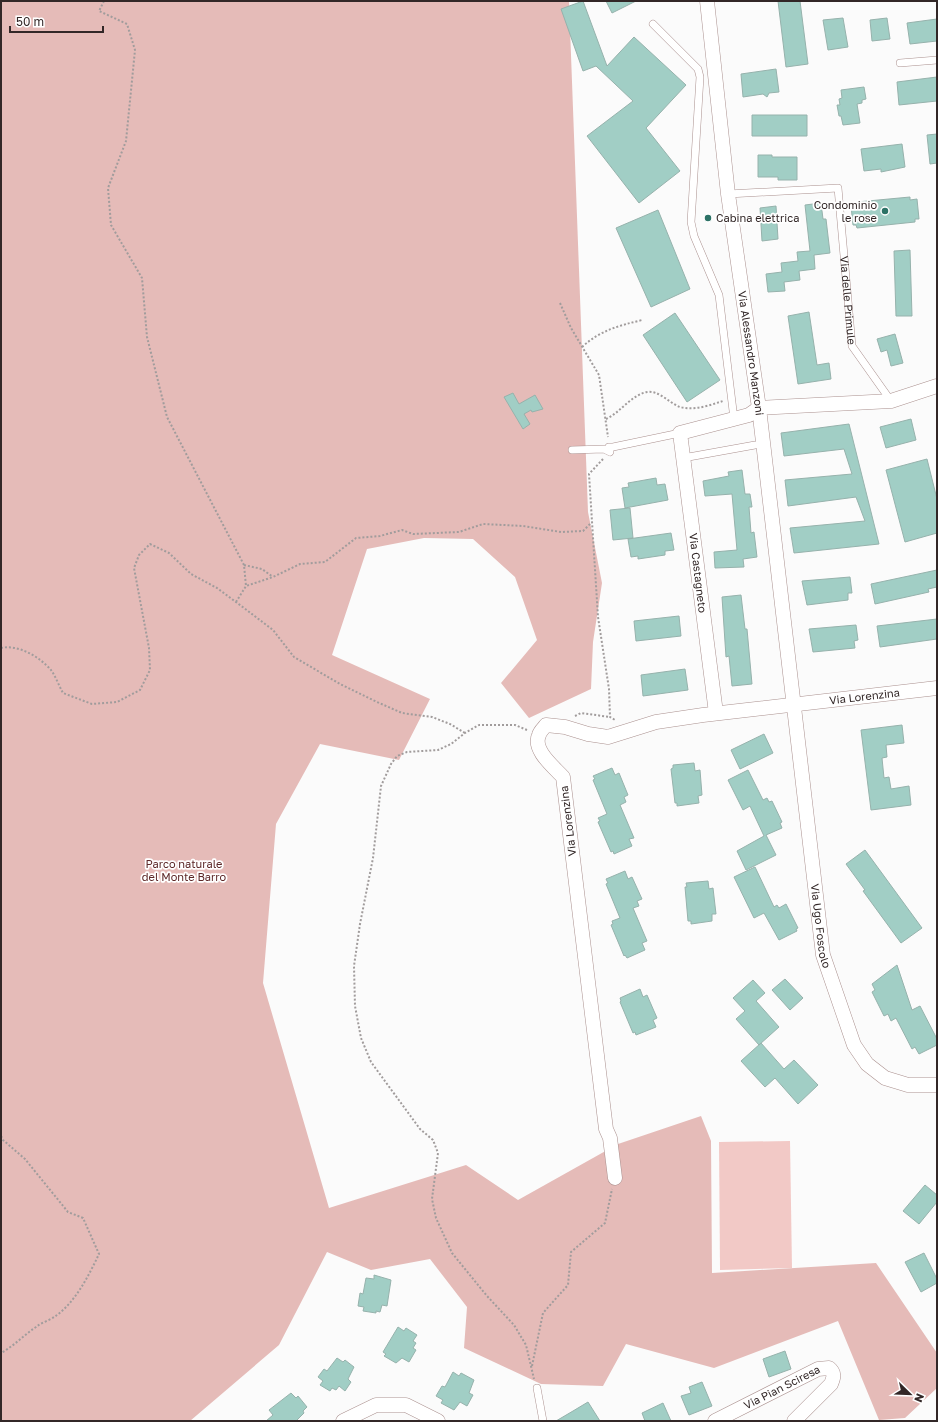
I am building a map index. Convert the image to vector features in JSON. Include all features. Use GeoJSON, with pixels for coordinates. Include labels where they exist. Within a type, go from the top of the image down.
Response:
{"type":"FeatureCollection","features":[{"type":"Feature","properties":{"kind":"street","name":"Via Alessandro Manzoni"},"geometry":{"type":"LineString","coordinates":[[707,1],[728,194],[759,408],[793,705]]}},
{"type":"Feature","properties":{"kind":"street"},"geometry":{"type":"LineString","coordinates":[[680,433],[749,415],[759,408],[891,401],[937,386]]}},
{"type":"Feature","properties":{"kind":"street","name":"Via Castagneto"},"geometry":{"type":"LineString","coordinates":[[680,433],[716,713]]}},
{"type":"Feature","properties":{"kind":"street","name":"Via Lorenzina"},"geometry":{"type":"LineString","coordinates":[[614,1178],[610,1138],[606,1129],[563,777],[544,756],[538,746],[538,735],[546,724],[608,737],[656,722],[716,713],[937,688]]}},
{"type":"Feature","properties":{"kind":"street","name":"Via Ugo Foscolo"},"geometry":{"type":"LineString","coordinates":[[793,705],[823,955],[854,1045],[867,1064],[885,1078],[908,1085],[937,1085]]}},
{"type":"Feature","properties":{"kind":"street","name":"Via Pian Sciresa"},"geometry":{"type":"LineString","coordinates":[[715,1421],[818,1369],[829,1368],[833,1371],[834,1377],[831,1384],[794,1421]]}},
{"type":"Feature","properties":{"kind":"street"},"geometry":{"type":"LineString","coordinates":[[343,1421],[376,1405],[406,1405],[438,1421]]}},
{"type":"Feature","properties":{"kind":"lane"},"geometry":{"type":"LineString","coordinates":[[653,24],[698,69],[700,77],[690,222],[694,236],[719,295],[734,419]]}},
{"type":"Feature","properties":{"kind":"lane"},"geometry":{"type":"LineString","coordinates":[[900,63],[937,60]]}},
{"type":"Feature","properties":{"kind":"lane"},"geometry":{"type":"LineString","coordinates":[[698,69],[715,68]]}},
{"type":"Feature","properties":{"kind":"lane","name":"Via delle Primule"},"geometry":{"type":"LineString","coordinates":[[728,194],[838,188],[852,346],[891,401]]}},
{"type":"Feature","properties":{"kind":"lane"},"geometry":{"type":"LineString","coordinates":[[572,450],[609,449],[680,433]]}},
{"type":"Feature","properties":{"kind":"lane"},"geometry":{"type":"LineString","coordinates":[[683,458],[755,445]]}},
{"type":"Feature","properties":{"kind":"lane"},"geometry":{"type":"LineString","coordinates":[[537,1388],[543,1421]]}},
{"type":"Feature","properties":{"kind":"path"},"geometry":{"type":"LineString","coordinates":[[104,1],[99,11],[127,24],[135,50],[126,141],[108,188],[111,225],[142,278],[148,337],[167,417],[244,565],[246,586],[236,602]]}},
{"type":"Feature","properties":{"kind":"path"},"geometry":{"type":"LineString","coordinates":[[560,303],[582,347],[599,374],[609,449],[589,474],[598,617],[609,689],[610,718],[615,720],[620,719]]}},
{"type":"Feature","properties":{"kind":"path"},"geometry":{"type":"LineString","coordinates":[[582,347],[595,336],[604,331],[642,320]]}},
{"type":"Feature","properties":{"kind":"path"},"geometry":{"type":"LineString","coordinates":[[605,419],[614,416],[626,404],[646,392],[657,392],[666,400],[681,407],[702,407],[732,397]]}},
{"type":"Feature","properties":{"kind":"path"},"geometry":{"type":"LineString","coordinates":[[246,586],[273,577],[300,564],[325,562],[356,538],[380,536],[402,530],[413,534],[459,532],[483,524],[523,526],[561,532],[582,531],[592,522]]}},
{"type":"Feature","properties":{"kind":"path"},"geometry":{"type":"LineString","coordinates":[[1,648],[9,646],[33,655],[51,670],[63,693],[92,704],[117,702],[140,690],[150,670],[145,619],[136,589],[134,568],[139,555],[150,544],[169,553],[191,574],[217,588],[273,630],[294,657],[340,684],[402,713],[432,717],[450,724],[465,733]]}},
{"type":"Feature","properties":{"kind":"path"},"geometry":{"type":"LineString","coordinates":[[244,565],[262,569],[273,577]]}},
{"type":"Feature","properties":{"kind":"path"},"geometry":{"type":"LineString","coordinates":[[537,1388],[526,1345],[514,1325],[452,1253],[436,1218],[432,1199],[438,1154],[437,1147],[433,1140],[420,1129],[371,1062],[361,1038],[355,1006],[354,966],[360,924],[373,858],[381,786],[391,764],[397,756],[407,752],[438,750],[451,744],[465,733],[479,725],[515,725],[538,735]]}},
{"type":"Feature","properties":{"kind":"path"},"geometry":{"type":"LineString","coordinates":[[1,1136],[3,1140],[25,1159],[68,1212],[83,1218],[98,1254],[92,1270],[67,1306],[56,1316],[42,1322],[12,1347],[1,1353]]}},
{"type":"Feature","properties":{"kind":"path"},"geometry":{"type":"LineString","coordinates":[[532,1368],[543,1313],[568,1285],[571,1252],[605,1223],[614,1178]]}},
{"type":"Feature","properties":{"kind":"shaded area"},"geometry":{"type":"Polygon","coordinates":[[[790,1141],[792,1268],[720,1270],[719,1142],[790,1141]]]}},
{"type":"Feature","properties":{"kind":"green space","name":"Parco naturale del Monte Barro"},"geometry":{"type":"Polygon","coordinates":[[[1,1],[569,1],[588,512],[602,583],[593,642],[591,689],[529,718],[501,683],[537,640],[515,577],[473,539],[424,538],[367,549],[332,655],[430,699],[399,760],[320,744],[276,824],[263,983],[329,1208],[466,1165],[518,1200],[618,1144],[701,1116],[711,1141],[712,1273],[876,1263],[937,1353],[937,1388],[905,1418],[879,1420],[838,1321],[714,1368],[626,1344],[603,1386],[541,1384],[464,1348],[467,1307],[430,1259],[371,1270],[327,1252],[279,1345],[190,1421],[1,1421],[1,1]]]}},
{"type":"Feature","properties":{"kind":"building"},"geometry":{"type":"Polygon","coordinates":[[[583,1],[607,66],[634,37],[686,85],[646,128],[680,171],[639,203],[587,136],[633,101],[596,66],[583,71],[561,9],[583,1]]]}},
{"type":"Feature","properties":{"kind":"building"},"geometry":{"type":"Polygon","coordinates":[[[606,1],[636,1],[612,13],[606,1]]]}},
{"type":"Feature","properties":{"kind":"building"},"geometry":{"type":"Polygon","coordinates":[[[778,1],[800,1],[808,64],[786,67],[778,1]]]}},
{"type":"Feature","properties":{"kind":"building"},"geometry":{"type":"Polygon","coordinates":[[[843,18],[848,47],[828,50],[823,20],[843,18]]]}},
{"type":"Feature","properties":{"kind":"building"},"geometry":{"type":"Polygon","coordinates":[[[887,18],[890,39],[872,41],[870,20],[887,18]]]}},
{"type":"Feature","properties":{"kind":"building"},"geometry":{"type":"Polygon","coordinates":[[[937,19],[937,41],[910,44],[907,23],[937,19]]]}},
{"type":"Feature","properties":{"kind":"building"},"geometry":{"type":"Polygon","coordinates":[[[776,69],[779,92],[769,93],[767,97],[763,94],[743,97],[741,74],[776,69]]]}},
{"type":"Feature","properties":{"kind":"building"},"geometry":{"type":"Polygon","coordinates":[[[937,77],[937,101],[899,105],[897,82],[937,77]]]}},
{"type":"Feature","properties":{"kind":"building"},"geometry":{"type":"Polygon","coordinates":[[[864,87],[866,99],[862,100],[862,103],[857,104],[860,123],[843,125],[841,116],[839,116],[837,105],[840,105],[839,99],[842,98],[841,90],[864,87]]]}},
{"type":"Feature","properties":{"kind":"building"},"geometry":{"type":"Polygon","coordinates":[[[752,115],[807,115],[807,136],[752,136],[752,115]]]}},
{"type":"Feature","properties":{"kind":"building"},"geometry":{"type":"Polygon","coordinates":[[[937,134],[937,163],[930,164],[927,135],[937,134]]]}},
{"type":"Feature","properties":{"kind":"building"},"geometry":{"type":"Polygon","coordinates":[[[902,144],[905,167],[881,172],[881,169],[864,171],[861,149],[902,144]]]}},
{"type":"Feature","properties":{"kind":"building"},"geometry":{"type":"Polygon","coordinates":[[[758,155],[772,155],[772,157],[797,157],[797,180],[778,180],[778,177],[758,177],[758,155]]]}},
{"type":"Feature","properties":{"kind":"building","name":"Condominio le rose"},"geometry":{"type":"Polygon","coordinates":[[[910,197],[910,200],[917,199],[919,219],[915,219],[915,222],[857,228],[856,225],[853,225],[851,206],[857,205],[857,202],[910,197]]]}},
{"type":"Feature","properties":{"kind":"building"},"geometry":{"type":"Polygon","coordinates":[[[821,203],[823,219],[826,219],[830,253],[814,255],[815,269],[799,271],[800,280],[784,282],[785,291],[768,292],[766,274],[782,272],[781,263],[798,261],[797,252],[810,251],[805,205],[821,203]]]}},
{"type":"Feature","properties":{"kind":"building"},"geometry":{"type":"Polygon","coordinates":[[[776,206],[778,239],[762,241],[760,208],[776,206]]]}},
{"type":"Feature","properties":{"kind":"building"},"geometry":{"type":"Polygon","coordinates":[[[658,210],[690,289],[651,307],[616,228],[658,210]]]}},
{"type":"Feature","properties":{"kind":"building"},"geometry":{"type":"Polygon","coordinates":[[[910,250],[912,316],[896,316],[894,251],[910,250]]]}},
{"type":"Feature","properties":{"kind":"building"},"geometry":{"type":"Polygon","coordinates":[[[809,312],[817,365],[829,363],[831,379],[798,384],[788,316],[809,312]]]}},
{"type":"Feature","properties":{"kind":"building"},"geometry":{"type":"Polygon","coordinates":[[[675,313],[720,380],[687,402],[643,335],[675,313]]]}},
{"type":"Feature","properties":{"kind":"building"},"geometry":{"type":"Polygon","coordinates":[[[895,334],[903,363],[891,366],[887,350],[881,352],[877,339],[895,334]]]}},
{"type":"Feature","properties":{"kind":"building"},"geometry":{"type":"Polygon","coordinates":[[[513,393],[519,404],[535,395],[543,409],[532,412],[531,410],[524,414],[530,424],[523,429],[504,397],[513,393]]]}},
{"type":"Feature","properties":{"kind":"building"},"geometry":{"type":"Polygon","coordinates":[[[911,419],[916,440],[886,448],[880,427],[911,419]]]}},
{"type":"Feature","properties":{"kind":"building"},"geometry":{"type":"Polygon","coordinates":[[[849,424],[879,544],[794,553],[790,528],[865,521],[856,497],[788,506],[785,480],[852,474],[844,449],[784,456],[781,433],[849,424]]]}},
{"type":"Feature","properties":{"kind":"building"},"geometry":{"type":"Polygon","coordinates":[[[927,459],[937,499],[937,533],[905,542],[886,470],[927,459]]]}},
{"type":"Feature","properties":{"kind":"building"},"geometry":{"type":"Polygon","coordinates":[[[742,470],[745,494],[750,494],[752,507],[749,507],[751,533],[754,532],[757,557],[743,559],[744,567],[715,568],[714,552],[737,550],[732,494],[705,496],[703,481],[729,476],[728,472],[742,470]]]}},
{"type":"Feature","properties":{"kind":"building"},"geometry":{"type":"Polygon","coordinates":[[[656,478],[657,485],[665,484],[668,500],[625,508],[622,488],[629,487],[628,483],[656,478]]]}},
{"type":"Feature","properties":{"kind":"building"},"geometry":{"type":"Polygon","coordinates":[[[630,508],[633,538],[613,540],[610,510],[630,508]]]}},
{"type":"Feature","properties":{"kind":"building"},"geometry":{"type":"Polygon","coordinates":[[[671,533],[674,550],[665,551],[665,555],[638,559],[638,556],[631,557],[628,539],[671,533]]]}},
{"type":"Feature","properties":{"kind":"building"},"geometry":{"type":"Polygon","coordinates":[[[937,570],[937,587],[928,589],[929,592],[875,604],[871,584],[937,570]]]}},
{"type":"Feature","properties":{"kind":"building"},"geometry":{"type":"Polygon","coordinates":[[[850,577],[852,593],[848,593],[848,600],[807,605],[802,581],[850,577]]]}},
{"type":"Feature","properties":{"kind":"building"},"geometry":{"type":"Polygon","coordinates":[[[741,595],[745,629],[747,629],[752,684],[732,686],[729,656],[726,657],[722,597],[741,595]]]}},
{"type":"Feature","properties":{"kind":"building"},"geometry":{"type":"Polygon","coordinates":[[[679,616],[681,636],[636,641],[634,621],[679,616]]]}},
{"type":"Feature","properties":{"kind":"building"},"geometry":{"type":"Polygon","coordinates":[[[937,619],[937,639],[880,647],[877,626],[937,619]]]}},
{"type":"Feature","properties":{"kind":"building"},"geometry":{"type":"Polygon","coordinates":[[[856,625],[858,640],[854,641],[855,648],[813,652],[809,629],[856,625]]]}},
{"type":"Feature","properties":{"kind":"building"},"geometry":{"type":"Polygon","coordinates":[[[685,669],[688,690],[643,696],[641,675],[685,669]]]}},
{"type":"Feature","properties":{"kind":"building"},"geometry":{"type":"Polygon","coordinates":[[[902,725],[904,743],[886,745],[887,757],[882,758],[884,778],[889,777],[891,789],[909,786],[911,805],[871,810],[861,730],[902,725]]]}},
{"type":"Feature","properties":{"kind":"building"},"geometry":{"type":"Polygon","coordinates":[[[764,734],[773,753],[740,769],[731,750],[764,734]]]}},
{"type":"Feature","properties":{"kind":"building"},"geometry":{"type":"Polygon","coordinates":[[[694,763],[695,771],[700,770],[702,795],[698,796],[699,803],[677,806],[677,803],[675,803],[671,769],[673,768],[673,765],[694,763]]]}},
{"type":"Feature","properties":{"kind":"building"},"geometry":{"type":"Polygon","coordinates":[[[612,768],[615,775],[619,773],[628,795],[624,797],[626,802],[620,805],[634,838],[629,839],[632,846],[614,854],[613,851],[611,852],[598,822],[600,821],[598,818],[607,814],[593,780],[595,779],[593,776],[612,768]]]}},
{"type":"Feature","properties":{"kind":"building"},"geometry":{"type":"Polygon","coordinates":[[[748,770],[763,800],[767,798],[769,802],[772,801],[782,822],[780,823],[782,828],[766,835],[776,855],[746,870],[737,851],[764,836],[750,806],[743,810],[728,780],[748,770]]]}},
{"type":"Feature","properties":{"kind":"building"},"geometry":{"type":"Polygon","coordinates":[[[865,850],[922,928],[901,943],[863,891],[865,890],[846,864],[865,850]]]}},
{"type":"Feature","properties":{"kind":"building"},"geometry":{"type":"Polygon","coordinates":[[[755,867],[774,907],[777,905],[779,908],[786,904],[798,928],[796,929],[797,931],[779,940],[764,913],[754,918],[734,877],[755,867]]]}},
{"type":"Feature","properties":{"kind":"building"},"geometry":{"type":"Polygon","coordinates":[[[625,871],[628,879],[632,877],[642,899],[637,901],[639,906],[633,908],[647,941],[642,943],[645,950],[627,958],[625,955],[624,956],[611,925],[613,924],[612,921],[620,918],[606,884],[608,883],[606,879],[625,871]]]}},
{"type":"Feature","properties":{"kind":"building"},"geometry":{"type":"Polygon","coordinates":[[[708,881],[709,889],[713,888],[716,914],[712,914],[712,921],[691,924],[691,921],[688,921],[685,887],[687,887],[686,883],[708,881]]]}},
{"type":"Feature","properties":{"kind":"building"},"geometry":{"type":"Polygon","coordinates":[[[897,965],[912,1010],[920,1006],[937,1039],[937,1045],[919,1054],[915,1047],[912,1049],[896,1018],[891,1021],[888,1014],[884,1016],[872,992],[875,990],[872,984],[897,965]]]}},
{"type":"Feature","properties":{"kind":"building"},"geometry":{"type":"Polygon","coordinates":[[[785,979],[803,998],[790,1010],[772,990],[785,979]]]}},
{"type":"Feature","properties":{"kind":"building"},"geometry":{"type":"Polygon","coordinates":[[[753,980],[765,993],[756,1001],[779,1027],[759,1045],[736,1019],[745,1011],[733,998],[753,980]]]}},
{"type":"Feature","properties":{"kind":"building"},"geometry":{"type":"Polygon","coordinates":[[[640,989],[643,997],[647,995],[657,1018],[653,1020],[656,1027],[636,1035],[635,1032],[633,1033],[620,1002],[620,998],[640,989]]]}},
{"type":"Feature","properties":{"kind":"building"},"geometry":{"type":"Polygon","coordinates":[[[761,1043],[784,1069],[794,1060],[818,1085],[798,1104],[775,1078],[765,1087],[741,1061],[761,1043]]]}},
{"type":"Feature","properties":{"kind":"building"},"geometry":{"type":"Polygon","coordinates":[[[925,1185],[937,1195],[937,1202],[919,1224],[903,1211],[925,1185]]]}},
{"type":"Feature","properties":{"kind":"building"},"geometry":{"type":"Polygon","coordinates":[[[924,1253],[937,1279],[937,1283],[921,1292],[905,1262],[924,1253]]]}},
{"type":"Feature","properties":{"kind":"building"},"geometry":{"type":"Polygon","coordinates":[[[374,1275],[391,1280],[387,1306],[382,1305],[380,1312],[376,1311],[376,1313],[363,1311],[364,1307],[358,1306],[360,1293],[363,1294],[366,1278],[374,1279],[374,1275]]]}},
{"type":"Feature","properties":{"kind":"building"},"geometry":{"type":"Polygon","coordinates":[[[398,1327],[404,1331],[406,1328],[417,1335],[413,1341],[416,1343],[413,1348],[416,1350],[409,1362],[402,1358],[396,1363],[384,1356],[386,1354],[383,1352],[398,1327]]]}},
{"type":"Feature","properties":{"kind":"building"},"geometry":{"type":"Polygon","coordinates":[[[785,1351],[791,1369],[769,1377],[763,1359],[785,1351]]]}},
{"type":"Feature","properties":{"kind":"building"},"geometry":{"type":"Polygon","coordinates":[[[337,1358],[343,1362],[345,1360],[354,1367],[348,1379],[351,1382],[345,1391],[339,1386],[336,1390],[332,1388],[330,1391],[320,1385],[323,1381],[318,1377],[324,1369],[327,1371],[337,1358]]]}},
{"type":"Feature","properties":{"kind":"building"},"geometry":{"type":"Polygon","coordinates":[[[453,1372],[459,1376],[461,1373],[474,1380],[469,1393],[473,1395],[467,1406],[460,1402],[454,1410],[441,1403],[443,1400],[436,1396],[442,1386],[445,1387],[453,1372]]]}},
{"type":"Feature","properties":{"kind":"building"},"geometry":{"type":"Polygon","coordinates":[[[702,1382],[712,1406],[689,1415],[681,1396],[691,1393],[689,1387],[702,1382]]]}},
{"type":"Feature","properties":{"kind":"building"},"geometry":{"type":"Polygon","coordinates":[[[291,1393],[296,1398],[298,1396],[307,1407],[303,1411],[304,1413],[296,1421],[266,1421],[273,1415],[269,1410],[291,1393]]]}},
{"type":"Feature","properties":{"kind":"building"},"geometry":{"type":"Polygon","coordinates":[[[588,1402],[600,1421],[556,1421],[573,1411],[588,1402]]]}},
{"type":"Feature","properties":{"kind":"building"},"geometry":{"type":"Polygon","coordinates":[[[663,1403],[671,1421],[645,1421],[642,1413],[663,1403]]]}},
{"type":"Feature","properties":{"kind":"place","name":"Condominio le rose"},"geometry":{"type":"Point","coordinates":[885,211]}},
{"type":"Feature","properties":{"kind":"place","name":"Cabina elettrica"},"geometry":{"type":"Point","coordinates":[708,218]}}]}
